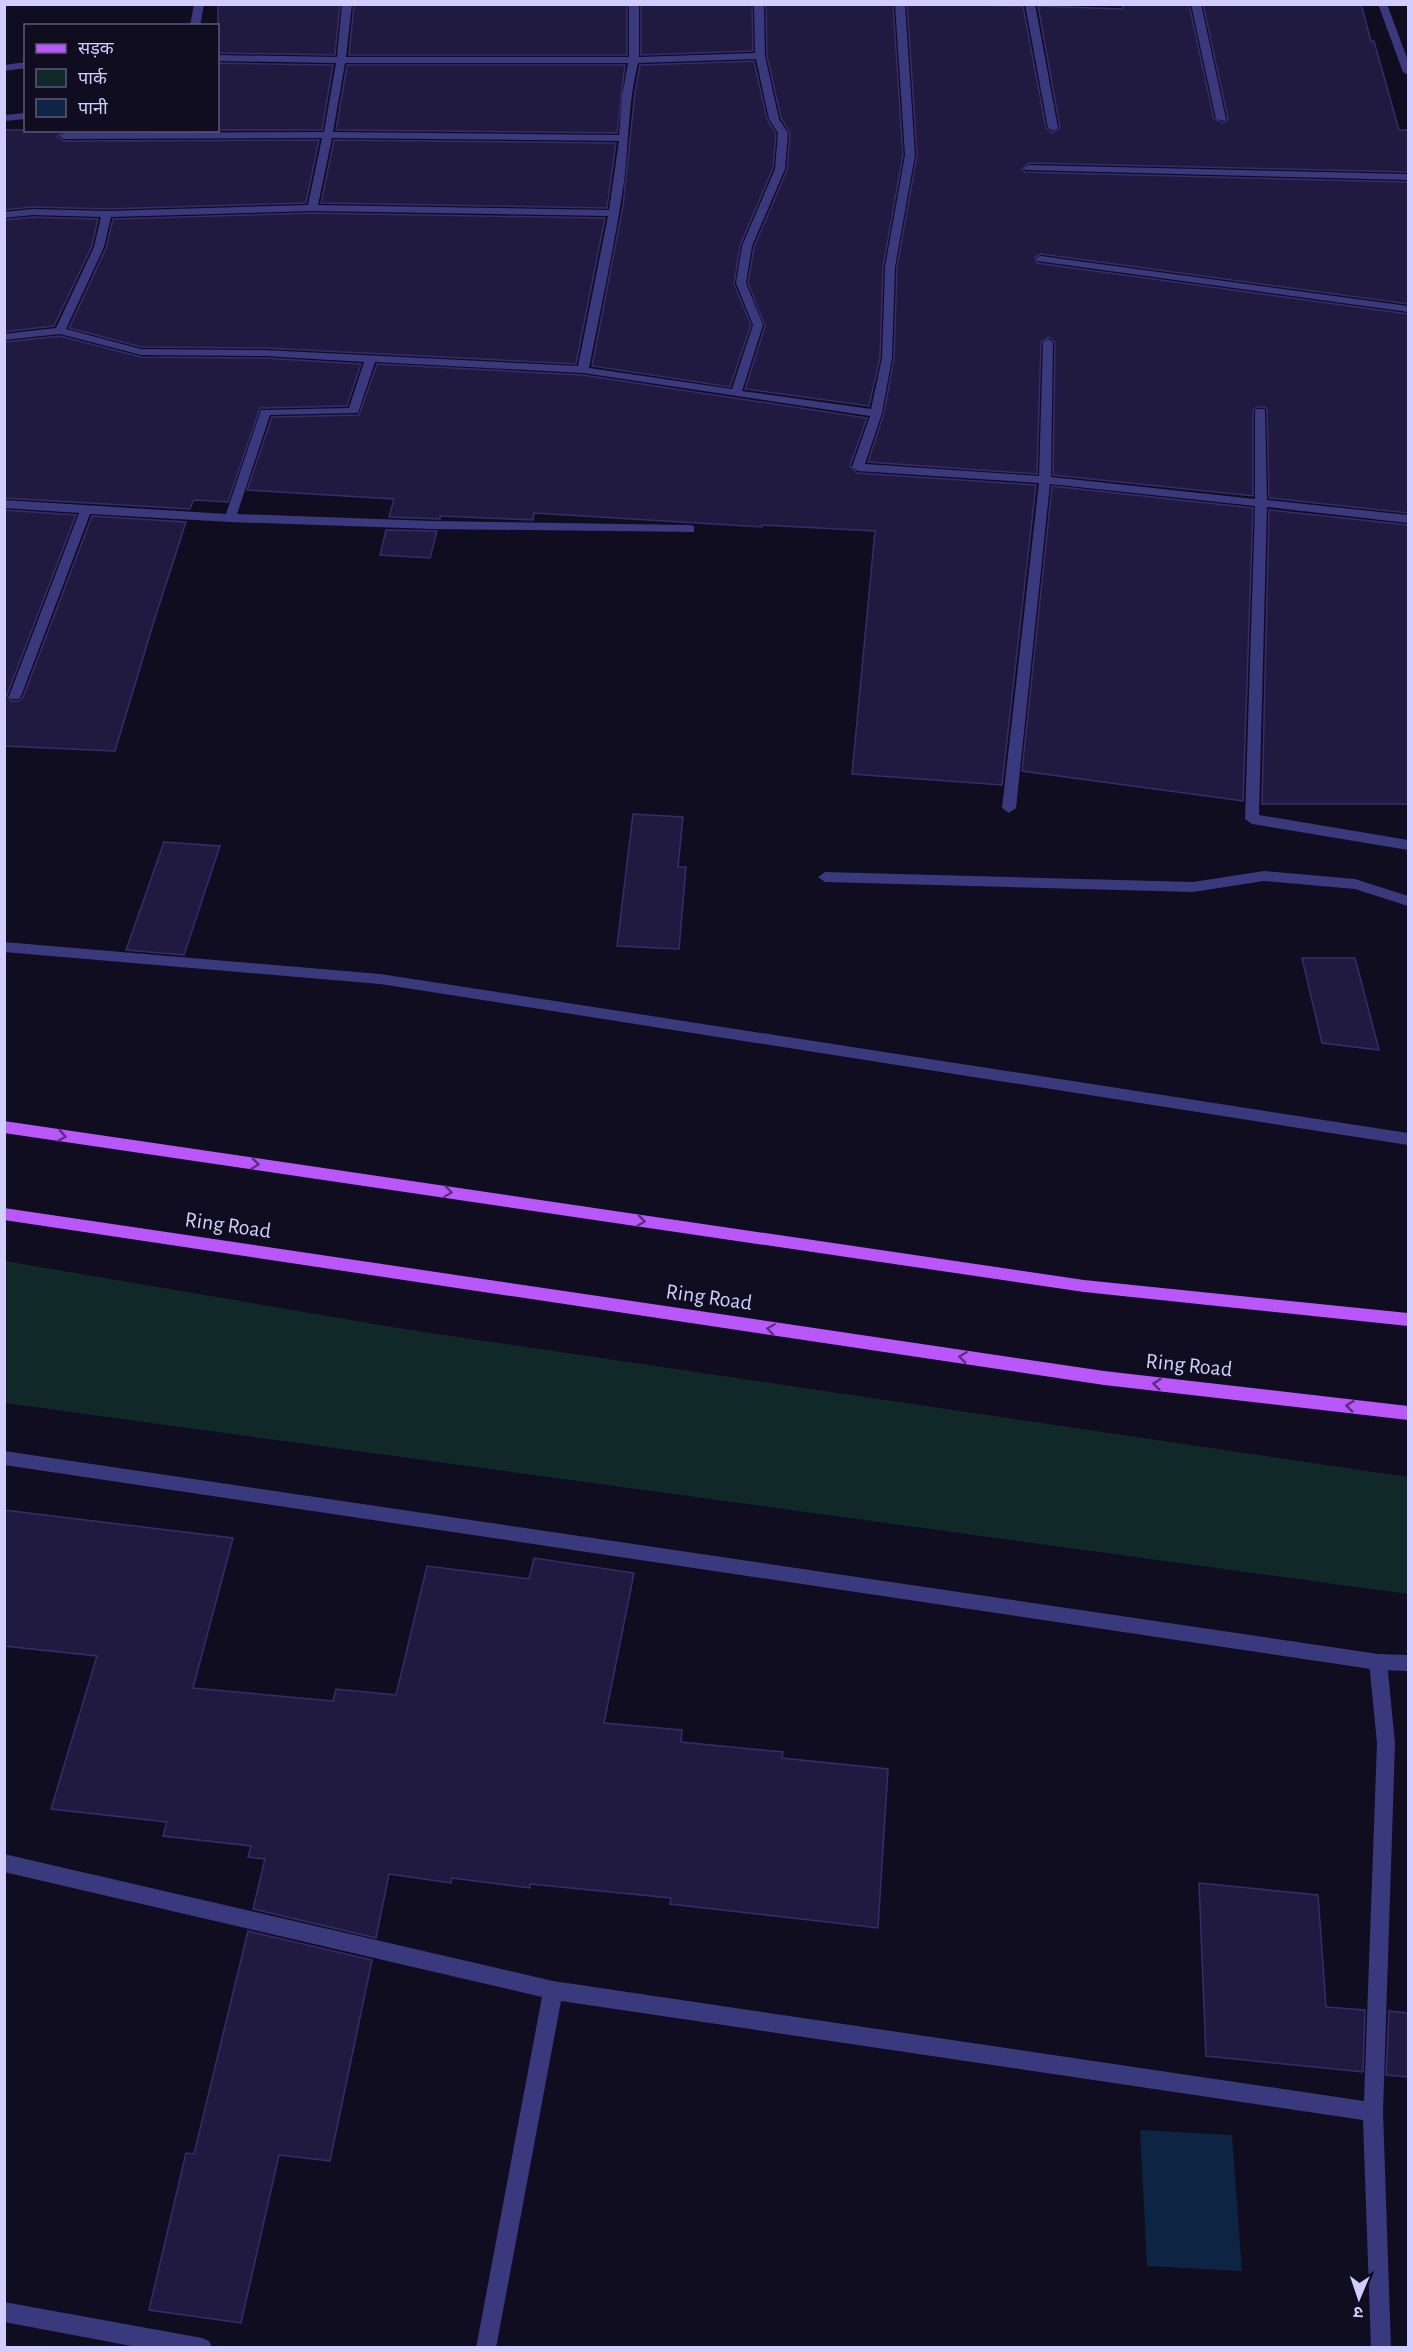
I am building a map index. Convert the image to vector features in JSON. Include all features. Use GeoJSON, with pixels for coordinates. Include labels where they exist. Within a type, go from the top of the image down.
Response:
{"type":"FeatureCollection","features":[{"type":"Feature","properties":{"kind":"main road"},"geometry":{"type":"LineString","coordinates":[[4,1127],[1084,1286],[1408,1320]]}},
{"type":"Feature","properties":{"kind":"main road","name":"Ring Road"},"geometry":{"type":"LineString","coordinates":[[4,1214],[1104,1378],[1408,1413]]}},
{"type":"Feature","properties":{"kind":"street"},"geometry":{"type":"LineString","coordinates":[[195,24],[199,4]]}},
{"type":"Feature","properties":{"kind":"street"},"geometry":{"type":"LineString","coordinates":[[312,208],[328,135],[347,4]]}},
{"type":"Feature","properties":{"kind":"street"},"geometry":{"type":"LineString","coordinates":[[583,370],[613,213],[623,138],[627,83],[634,60],[634,4]]}},
{"type":"Feature","properties":{"kind":"street"},"geometry":{"type":"LineString","coordinates":[[736,393],[758,325],[741,283],[747,246],[780,169],[783,133],[774,119],[760,56],[759,4]]}},
{"type":"Feature","properties":{"kind":"street"},"geometry":{"type":"LineString","coordinates":[[900,4],[910,155],[890,267],[887,358],[876,413],[858,467],[1045,480],[1408,519]]}},
{"type":"Feature","properties":{"kind":"street"},"geometry":{"type":"LineString","coordinates":[[1030,4],[1053,128]]}},
{"type":"Feature","properties":{"kind":"street"},"geometry":{"type":"LineString","coordinates":[[1196,4],[1221,119]]}},
{"type":"Feature","properties":{"kind":"street"},"geometry":{"type":"LineString","coordinates":[[1382,4],[1408,72]]}},
{"type":"Feature","properties":{"kind":"street"},"geometry":{"type":"LineString","coordinates":[[219,58],[634,60],[760,56]]}},
{"type":"Feature","properties":{"kind":"street"},"geometry":{"type":"LineString","coordinates":[[4,68],[24,64]]}},
{"type":"Feature","properties":{"kind":"street"},"geometry":{"type":"LineString","coordinates":[[4,118],[24,116]]}},
{"type":"Feature","properties":{"kind":"street"},"geometry":{"type":"LineString","coordinates":[[64,136],[328,135],[623,138]]}},
{"type":"Feature","properties":{"kind":"street"},"geometry":{"type":"LineString","coordinates":[[1029,168],[1408,177]]}},
{"type":"Feature","properties":{"kind":"street"},"geometry":{"type":"LineString","coordinates":[[4,216],[33,212],[106,214],[312,208],[613,213]]}},
{"type":"Feature","properties":{"kind":"street"},"geometry":{"type":"LineString","coordinates":[[60,331],[99,247],[106,214]]}},
{"type":"Feature","properties":{"kind":"street"},"geometry":{"type":"LineString","coordinates":[[1041,259],[1408,309]]}},
{"type":"Feature","properties":{"kind":"street"},"geometry":{"type":"LineString","coordinates":[[4,337],[60,331],[141,352],[266,353],[583,370],[684,383],[736,393],[876,413]]}},
{"type":"Feature","properties":{"kind":"street"},"geometry":{"type":"LineString","coordinates":[[1009,808],[1045,480],[1048,342]]}},
{"type":"Feature","properties":{"kind":"street"},"geometry":{"type":"LineString","coordinates":[[230,518],[265,412],[354,411],[370,359]]}},
{"type":"Feature","properties":{"kind":"street"},"geometry":{"type":"LineString","coordinates":[[1261,411],[1262,503],[1253,704],[1252,819],[1408,845]]}},
{"type":"Feature","properties":{"kind":"street"},"geometry":{"type":"LineString","coordinates":[[4,504],[230,518],[486,528],[690,529]]}},
{"type":"Feature","properties":{"kind":"street"},"geometry":{"type":"LineString","coordinates":[[15,696],[86,510]]}},
{"type":"Feature","properties":{"kind":"street"},"geometry":{"type":"LineString","coordinates":[[825,877],[1193,887],[1264,876],[1355,884],[1408,901]]}},
{"type":"Feature","properties":{"kind":"street"},"geometry":{"type":"LineString","coordinates":[[4,947],[380,979],[1408,1138]]}},
{"type":"Feature","properties":{"kind":"street"},"geometry":{"type":"LineString","coordinates":[[4,1458],[1378,1662],[1408,1663]]}},
{"type":"Feature","properties":{"kind":"street"},"geometry":{"type":"LineString","coordinates":[[1378,1662],[1386,1743],[1373,2112],[1381,2348]]}},
{"type":"Feature","properties":{"kind":"street"},"geometry":{"type":"LineString","coordinates":[[4,1863],[553,1990],[1373,2112]]}},
{"type":"Feature","properties":{"kind":"street"},"geometry":{"type":"LineString","coordinates":[[486,2348],[553,1990]]}},
{"type":"Feature","properties":{"kind":"street"},"geometry":{"type":"LineString","coordinates":[[4,2312],[202,2348]]}},
{"type":"Feature","properties":{"kind":"green space"},"geometry":{"type":"Polygon","coordinates":[[[5,1261],[404,1329],[1408,1477],[1408,1594],[5,1403],[5,1261]]]}},
{"type":"Feature","properties":{"kind":"water"},"geometry":{"type":"Polygon","coordinates":[[[1140,2130],[1232,2135],[1242,2271],[1147,2266],[1140,2130]]]}},
{"type":"Feature","properties":{"kind":"building"},"geometry":{"type":"Polygon","coordinates":[[[218,4],[340,4],[335,55],[219,53],[218,4]]]}},
{"type":"Feature","properties":{"kind":"building"},"geometry":{"type":"Polygon","coordinates":[[[354,4],[627,4],[627,55],[349,55],[354,4]]]}},
{"type":"Feature","properties":{"kind":"building"},"geometry":{"type":"Polygon","coordinates":[[[641,4],[752,4],[753,51],[641,55],[641,4]]]}},
{"type":"Feature","properties":{"kind":"building"},"geometry":{"type":"Polygon","coordinates":[[[766,4],[893,4],[903,155],[883,267],[880,358],[869,406],[745,389],[765,326],[748,283],[754,247],[787,170],[790,133],[781,118],[767,56],[766,4]]]}},
{"type":"Feature","properties":{"kind":"building"},"geometry":{"type":"Polygon","coordinates":[[[907,4],[1023,6],[1046,128],[1052,133],[1060,128],[1038,6],[1123,9],[1122,4],[1189,4],[1214,119],[1223,123],[1228,119],[1203,4],[1361,4],[1399,130],[1408,130],[1408,172],[1029,163],[1022,169],[1025,172],[1408,182],[1408,304],[1041,254],[1035,257],[1037,263],[1408,314],[1408,513],[1269,498],[1267,409],[1265,407],[1257,407],[1253,411],[1253,496],[1053,475],[1055,342],[1049,337],[1041,342],[1037,474],[868,462],[884,413],[894,358],[897,267],[917,155],[907,4]]]}},
{"type":"Feature","properties":{"kind":"building"},"geometry":{"type":"Polygon","coordinates":[[[754,61],[767,119],[776,134],[773,168],[740,246],[734,284],[751,325],[730,387],[592,366],[623,206],[640,65],[754,61]]]}},
{"type":"Feature","properties":{"kind":"building"},"geometry":{"type":"Polygon","coordinates":[[[219,63],[333,65],[322,130],[219,130],[219,63]]]}},
{"type":"Feature","properties":{"kind":"building"},"geometry":{"type":"Polygon","coordinates":[[[347,65],[625,65],[617,133],[336,130],[347,65]]]}},
{"type":"Feature","properties":{"kind":"building"},"geometry":{"type":"Polygon","coordinates":[[[4,130],[63,132],[57,137],[64,141],[319,140],[306,203],[107,209],[33,207],[4,210],[4,130]]]}},
{"type":"Feature","properties":{"kind":"building"},"geometry":{"type":"Polygon","coordinates":[[[334,140],[616,143],[607,208],[321,203],[334,140]]]}},
{"type":"Feature","properties":{"kind":"building"},"geometry":{"type":"Polygon","coordinates":[[[312,213],[605,218],[576,364],[265,348],[141,347],[69,328],[106,248],[113,219],[312,213]]]}},
{"type":"Feature","properties":{"kind":"building"},"geometry":{"type":"Polygon","coordinates":[[[33,217],[98,219],[92,246],[54,326],[4,332],[4,220],[33,217]]]}},
{"type":"Feature","properties":{"kind":"building"},"geometry":{"type":"Polygon","coordinates":[[[60,336],[141,357],[265,358],[361,364],[347,406],[260,408],[228,502],[196,500],[193,501],[190,509],[4,498],[4,342],[60,336]]]}},
{"type":"Feature","properties":{"kind":"building"},"geometry":{"type":"Polygon","coordinates":[[[377,364],[583,375],[867,418],[850,466],[857,473],[1036,485],[1002,785],[852,774],[875,531],[762,525],[762,527],[534,513],[533,520],[440,516],[440,519],[389,517],[394,499],[247,490],[272,417],[359,415],[377,364]]]}},
{"type":"Feature","properties":{"kind":"building"},"geometry":{"type":"Polygon","coordinates":[[[1052,486],[1253,508],[1243,801],[1022,771],[1052,486]]]}},
{"type":"Feature","properties":{"kind":"building"},"geometry":{"type":"Polygon","coordinates":[[[4,510],[76,515],[7,695],[11,701],[19,701],[23,697],[92,516],[186,522],[115,751],[4,746],[4,510]]]}},
{"type":"Feature","properties":{"kind":"building"},"geometry":{"type":"Polygon","coordinates":[[[1269,510],[1408,525],[1408,804],[1262,804],[1269,510]]]}},
{"type":"Feature","properties":{"kind":"building"},"geometry":{"type":"Polygon","coordinates":[[[386,530],[437,531],[430,558],[380,555],[386,530]]]}},
{"type":"Feature","properties":{"kind":"building"},"geometry":{"type":"Polygon","coordinates":[[[633,814],[683,817],[678,867],[686,867],[679,949],[617,946],[633,814]]]}},
{"type":"Feature","properties":{"kind":"building"},"geometry":{"type":"Polygon","coordinates":[[[164,842],[220,846],[184,955],[126,950],[164,842]]]}},
{"type":"Feature","properties":{"kind":"building"},"geometry":{"type":"Polygon","coordinates":[[[1302,958],[1355,958],[1379,1050],[1322,1043],[1302,958]]]}},
{"type":"Feature","properties":{"kind":"building"},"geometry":{"type":"Polygon","coordinates":[[[4,1510],[233,1538],[193,1688],[333,1701],[336,1689],[396,1695],[427,1566],[529,1579],[534,1558],[634,1573],[604,1723],[682,1730],[681,1742],[783,1752],[782,1758],[888,1769],[878,1928],[670,1904],[671,1898],[530,1884],[530,1888],[452,1878],[451,1883],[389,1874],[376,1938],[253,1909],[265,1859],[248,1857],[251,1846],[163,1836],[167,1822],[51,1809],[97,1656],[4,1646],[4,1510]]]}},
{"type":"Feature","properties":{"kind":"building"},"geometry":{"type":"Polygon","coordinates":[[[1199,1883],[1318,1895],[1326,2007],[1365,2010],[1363,2072],[1206,2056],[1199,1883]]]}},
{"type":"Feature","properties":{"kind":"building"},"geometry":{"type":"Polygon","coordinates":[[[248,1931],[372,1960],[330,2161],[279,2155],[241,2323],[149,2310],[186,2153],[194,2154],[248,1931]]]}},
{"type":"Feature","properties":{"kind":"building"},"geometry":{"type":"Polygon","coordinates":[[[1389,2011],[1408,2013],[1408,2077],[1386,2075],[1389,2011]]]}}]}
